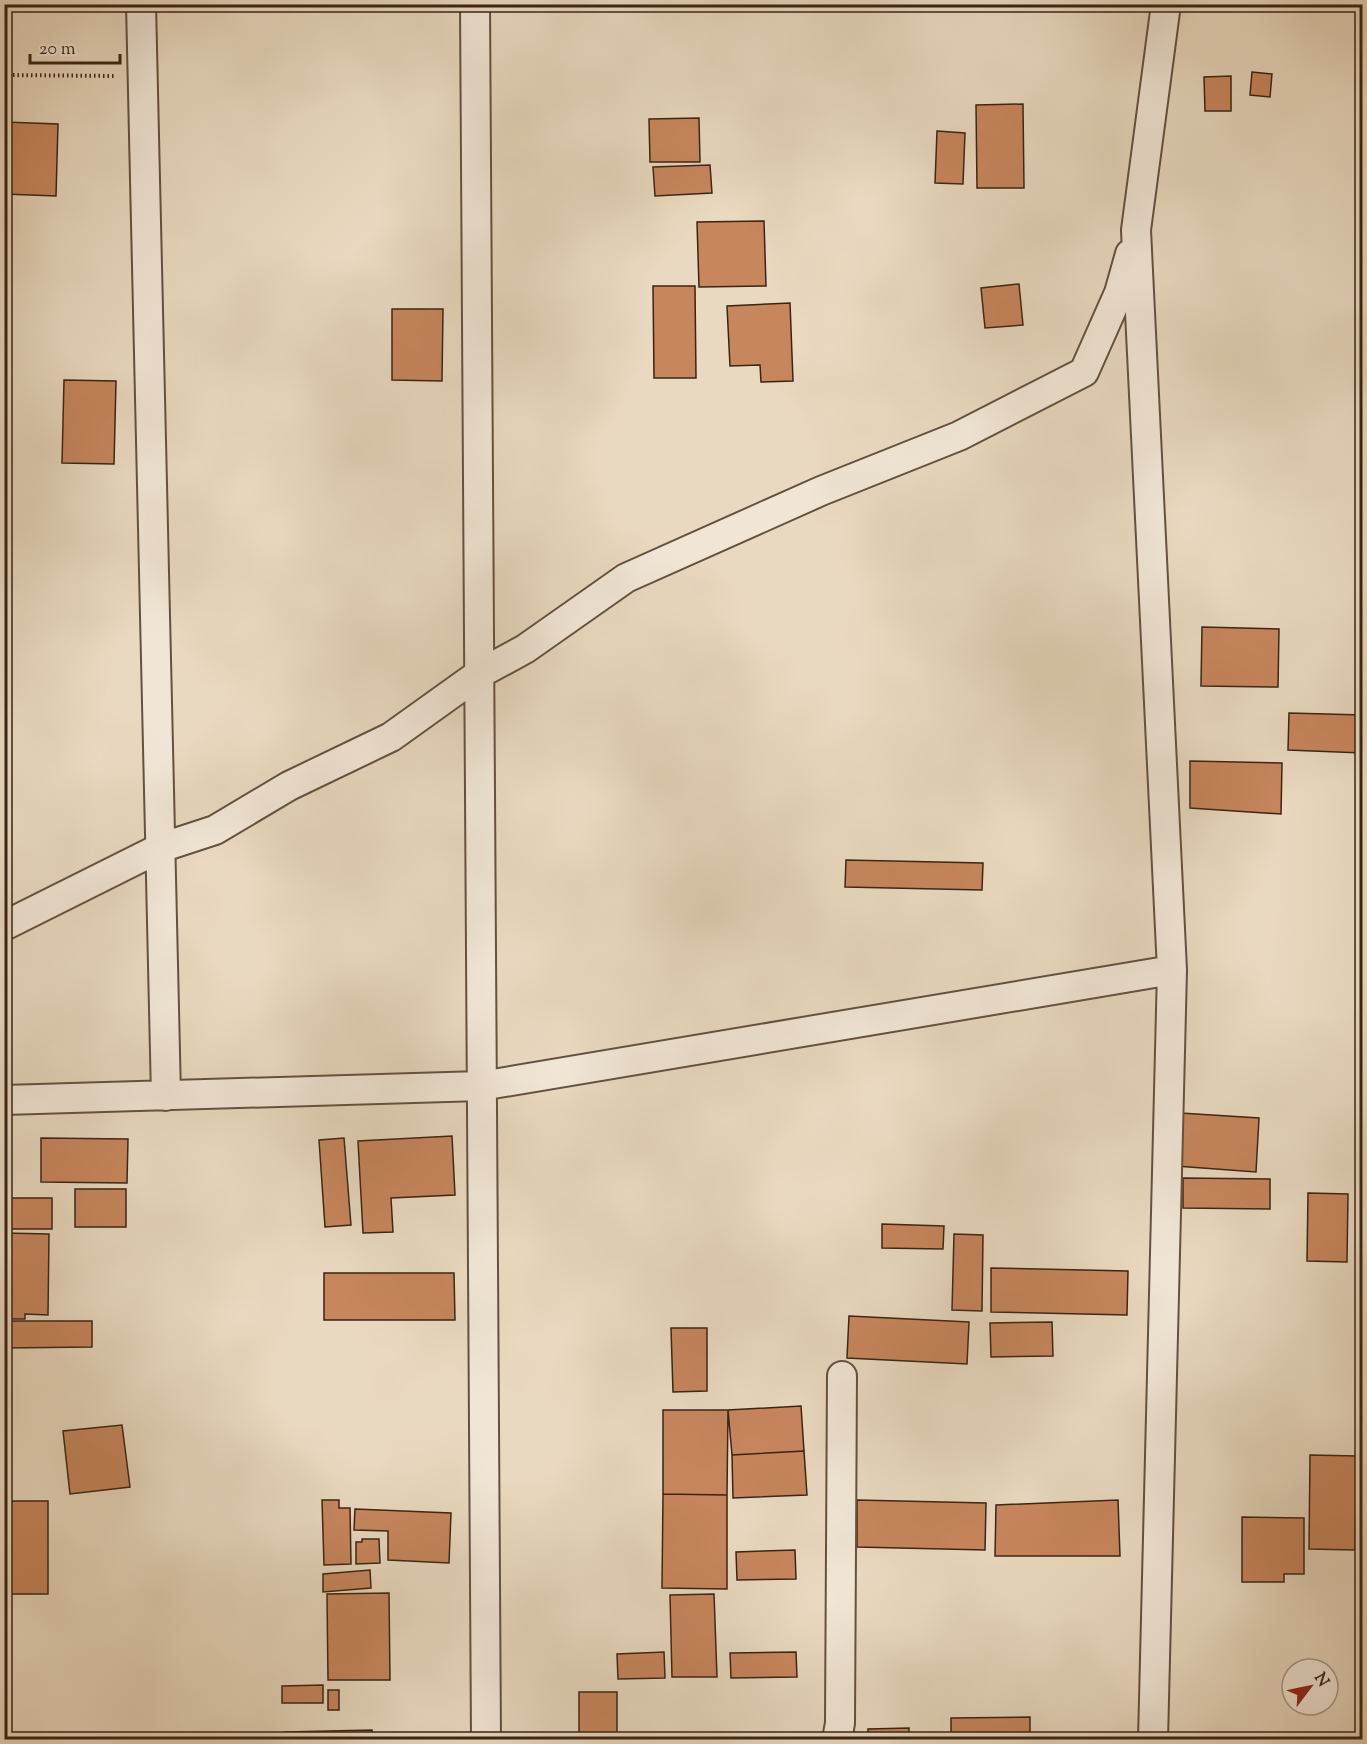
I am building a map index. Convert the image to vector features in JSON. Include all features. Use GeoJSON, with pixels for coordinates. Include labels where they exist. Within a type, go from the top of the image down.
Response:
{"type":"FeatureCollection","features":[{"type":"Feature","properties":{"kind":"street"},"geometry":{"type":"LineString","coordinates":[[141,4],[166,1096]]}},
{"type":"Feature","properties":{"kind":"street"},"geometry":{"type":"LineString","coordinates":[[475,4],[486,1740]]}},
{"type":"Feature","properties":{"kind":"street"},"geometry":{"type":"LineString","coordinates":[[4,927],[160,848],[215,830],[289,786],[391,737],[479,674],[525,649],[626,578],[821,491],[958,436],[1084,372],[1119,294],[1136,230],[1166,4]]}},
{"type":"Feature","properties":{"kind":"street"},"geometry":{"type":"LineString","coordinates":[[1136,230],[1172,970],[1153,1740]]}},
{"type":"Feature","properties":{"kind":"street"},"geometry":{"type":"LineString","coordinates":[[4,1100],[482,1086],[1172,970]]}},
{"type":"Feature","properties":{"kind":"street"},"geometry":{"type":"LineString","coordinates":[[837,1740],[840,1723],[842,1376]]}},
{"type":"Feature","properties":{"kind":"path"},"geometry":{"type":"LineString","coordinates":[[4,75],[142,76]]}},
{"type":"Feature","properties":{"kind":"building"},"geometry":{"type":"Polygon","coordinates":[[[1228,4],[1270,4],[1270,8],[1228,10],[1228,4]]]}},
{"type":"Feature","properties":{"kind":"building"},"geometry":{"type":"Polygon","coordinates":[[[1252,72],[1272,74],[1270,97],[1250,95],[1252,72]]]}},
{"type":"Feature","properties":{"kind":"building"},"geometry":{"type":"Polygon","coordinates":[[[1231,76],[1231,111],[1205,111],[1204,77],[1231,76]]]}},
{"type":"Feature","properties":{"kind":"building"},"geometry":{"type":"Polygon","coordinates":[[[1023,104],[1024,188],[977,188],[976,105],[1023,104]]]}},
{"type":"Feature","properties":{"kind":"building"},"geometry":{"type":"Polygon","coordinates":[[[699,118],[700,162],[650,162],[649,119],[699,118]]]}},
{"type":"Feature","properties":{"kind":"building"},"geometry":{"type":"Polygon","coordinates":[[[4,122],[58,124],[56,196],[4,194],[4,122]]]}},
{"type":"Feature","properties":{"kind":"building"},"geometry":{"type":"Polygon","coordinates":[[[937,131],[965,133],[963,184],[935,183],[937,131]]]}},
{"type":"Feature","properties":{"kind":"building"},"geometry":{"type":"Polygon","coordinates":[[[710,165],[712,193],[655,196],[653,167],[710,165]]]}},
{"type":"Feature","properties":{"kind":"building"},"geometry":{"type":"Polygon","coordinates":[[[764,221],[766,286],[699,287],[697,222],[764,221]]]}},
{"type":"Feature","properties":{"kind":"building"},"geometry":{"type":"Polygon","coordinates":[[[1019,284],[1023,325],[985,328],[981,288],[1019,284]]]}},
{"type":"Feature","properties":{"kind":"building"},"geometry":{"type":"Polygon","coordinates":[[[653,286],[695,286],[696,378],[654,378],[653,286]]]}},
{"type":"Feature","properties":{"kind":"building"},"geometry":{"type":"Polygon","coordinates":[[[790,303],[793,381],[761,382],[760,365],[730,366],[727,306],[790,303]]]}},
{"type":"Feature","properties":{"kind":"building"},"geometry":{"type":"Polygon","coordinates":[[[392,309],[443,309],[442,381],[392,380],[392,309]]]}},
{"type":"Feature","properties":{"kind":"building"},"geometry":{"type":"Polygon","coordinates":[[[64,380],[116,381],[114,464],[62,463],[64,380]]]}},
{"type":"Feature","properties":{"kind":"building"},"geometry":{"type":"Polygon","coordinates":[[[1202,627],[1279,629],[1278,687],[1201,686],[1202,627]]]}},
{"type":"Feature","properties":{"kind":"building"},"geometry":{"type":"Polygon","coordinates":[[[1289,713],[1362,715],[1362,753],[1288,750],[1289,713]]]}},
{"type":"Feature","properties":{"kind":"building"},"geometry":{"type":"Polygon","coordinates":[[[1190,761],[1282,763],[1281,814],[1190,808],[1190,761]]]}},
{"type":"Feature","properties":{"kind":"building"},"geometry":{"type":"Polygon","coordinates":[[[846,860],[983,863],[982,890],[845,887],[846,860]]]}},
{"type":"Feature","properties":{"kind":"building"},"geometry":{"type":"Polygon","coordinates":[[[1180,1113],[1259,1118],[1256,1172],[1176,1166],[1180,1113]]]}},
{"type":"Feature","properties":{"kind":"building"},"geometry":{"type":"Polygon","coordinates":[[[452,1136],[455,1195],[391,1198],[393,1232],[363,1233],[358,1141],[452,1136]]]}},
{"type":"Feature","properties":{"kind":"building"},"geometry":{"type":"Polygon","coordinates":[[[41,1138],[128,1139],[127,1183],[41,1182],[41,1138]]]}},
{"type":"Feature","properties":{"kind":"building"},"geometry":{"type":"Polygon","coordinates":[[[344,1138],[351,1225],[325,1227],[319,1140],[344,1138]]]}},
{"type":"Feature","properties":{"kind":"building"},"geometry":{"type":"Polygon","coordinates":[[[1183,1178],[1270,1179],[1270,1209],[1183,1208],[1183,1178]]]}},
{"type":"Feature","properties":{"kind":"building"},"geometry":{"type":"Polygon","coordinates":[[[75,1189],[126,1189],[126,1227],[75,1227],[75,1189]]]}},
{"type":"Feature","properties":{"kind":"building"},"geometry":{"type":"Polygon","coordinates":[[[1308,1193],[1348,1194],[1347,1262],[1307,1261],[1308,1193]]]}},
{"type":"Feature","properties":{"kind":"building"},"geometry":{"type":"Polygon","coordinates":[[[4,1198],[52,1198],[52,1229],[4,1229],[4,1198]]]}},
{"type":"Feature","properties":{"kind":"building"},"geometry":{"type":"Polygon","coordinates":[[[882,1224],[944,1226],[943,1249],[882,1248],[882,1224]]]}},
{"type":"Feature","properties":{"kind":"building"},"geometry":{"type":"Polygon","coordinates":[[[4,1233],[49,1234],[48,1315],[25,1314],[25,1319],[4,1319],[4,1233]]]}},
{"type":"Feature","properties":{"kind":"building"},"geometry":{"type":"Polygon","coordinates":[[[954,1234],[983,1235],[982,1311],[952,1310],[954,1234]]]}},
{"type":"Feature","properties":{"kind":"building"},"geometry":{"type":"Polygon","coordinates":[[[991,1268],[1128,1271],[1127,1315],[991,1312],[991,1268]]]}},
{"type":"Feature","properties":{"kind":"building"},"geometry":{"type":"Polygon","coordinates":[[[324,1273],[454,1273],[455,1320],[324,1320],[324,1273]]]}},
{"type":"Feature","properties":{"kind":"building"},"geometry":{"type":"Polygon","coordinates":[[[849,1316],[969,1322],[967,1364],[847,1358],[849,1316]]]}},
{"type":"Feature","properties":{"kind":"building"},"geometry":{"type":"Polygon","coordinates":[[[4,1321],[92,1321],[92,1347],[4,1348],[4,1321]]]}},
{"type":"Feature","properties":{"kind":"building"},"geometry":{"type":"Polygon","coordinates":[[[1052,1322],[1053,1356],[991,1357],[990,1323],[1052,1322]]]}},
{"type":"Feature","properties":{"kind":"building"},"geometry":{"type":"Polygon","coordinates":[[[671,1328],[707,1328],[707,1391],[673,1392],[671,1328]]]}},
{"type":"Feature","properties":{"kind":"building"},"geometry":{"type":"Polygon","coordinates":[[[801,1406],[804,1451],[732,1455],[728,1410],[801,1406]]]}},
{"type":"Feature","properties":{"kind":"building"},"geometry":{"type":"Polygon","coordinates":[[[663,1410],[728,1410],[727,1495],[663,1494],[663,1410]]]}},
{"type":"Feature","properties":{"kind":"building"},"geometry":{"type":"Polygon","coordinates":[[[122,1425],[130,1487],[70,1494],[63,1431],[122,1425]]]}},
{"type":"Feature","properties":{"kind":"building"},"geometry":{"type":"Polygon","coordinates":[[[804,1451],[807,1495],[733,1498],[732,1455],[804,1451]]]}},
{"type":"Feature","properties":{"kind":"building"},"geometry":{"type":"Polygon","coordinates":[[[1310,1455],[1357,1456],[1355,1550],[1309,1549],[1310,1455]]]}},
{"type":"Feature","properties":{"kind":"building"},"geometry":{"type":"Polygon","coordinates":[[[663,1494],[727,1495],[727,1589],[662,1588],[663,1494]]]}},
{"type":"Feature","properties":{"kind":"building"},"geometry":{"type":"Polygon","coordinates":[[[322,1500],[339,1500],[339,1508],[350,1508],[351,1564],[324,1565],[322,1500]]]}},
{"type":"Feature","properties":{"kind":"building"},"geometry":{"type":"Polygon","coordinates":[[[857,1500],[986,1503],[985,1550],[857,1547],[857,1500]]]}},
{"type":"Feature","properties":{"kind":"building"},"geometry":{"type":"Polygon","coordinates":[[[1118,1500],[1120,1556],[995,1556],[996,1505],[1118,1500]]]}},
{"type":"Feature","properties":{"kind":"building"},"geometry":{"type":"Polygon","coordinates":[[[4,1501],[48,1501],[48,1594],[4,1594],[4,1501]]]}},
{"type":"Feature","properties":{"kind":"building"},"geometry":{"type":"Polygon","coordinates":[[[355,1509],[451,1513],[449,1563],[388,1560],[388,1531],[354,1530],[355,1509]]]}},
{"type":"Feature","properties":{"kind":"building"},"geometry":{"type":"Polygon","coordinates":[[[1242,1517],[1304,1518],[1304,1574],[1284,1574],[1284,1582],[1242,1582],[1242,1517]]]}},
{"type":"Feature","properties":{"kind":"building"},"geometry":{"type":"Polygon","coordinates":[[[362,1539],[379,1539],[380,1563],[356,1564],[356,1542],[362,1542],[362,1539]]]}},
{"type":"Feature","properties":{"kind":"building"},"geometry":{"type":"Polygon","coordinates":[[[795,1550],[796,1579],[737,1580],[736,1552],[795,1550]]]}},
{"type":"Feature","properties":{"kind":"building"},"geometry":{"type":"Polygon","coordinates":[[[370,1570],[371,1588],[323,1592],[323,1574],[370,1570]]]}},
{"type":"Feature","properties":{"kind":"building"},"geometry":{"type":"Polygon","coordinates":[[[389,1593],[390,1680],[328,1680],[327,1594],[389,1593]]]}},
{"type":"Feature","properties":{"kind":"building"},"geometry":{"type":"Polygon","coordinates":[[[714,1594],[717,1677],[672,1677],[670,1595],[714,1594]]]}},
{"type":"Feature","properties":{"kind":"building"},"geometry":{"type":"Polygon","coordinates":[[[664,1652],[665,1678],[618,1679],[617,1654],[664,1652]]]}},
{"type":"Feature","properties":{"kind":"building"},"geometry":{"type":"Polygon","coordinates":[[[796,1652],[797,1677],[731,1678],[730,1653],[796,1652]]]}},
{"type":"Feature","properties":{"kind":"building"},"geometry":{"type":"Polygon","coordinates":[[[323,1685],[323,1703],[282,1703],[282,1686],[323,1685]]]}},
{"type":"Feature","properties":{"kind":"building"},"geometry":{"type":"Polygon","coordinates":[[[328,1690],[339,1690],[339,1710],[328,1710],[328,1690]]]}},
{"type":"Feature","properties":{"kind":"building"},"geometry":{"type":"Polygon","coordinates":[[[579,1692],[617,1692],[617,1740],[579,1740],[579,1692]]]}},
{"type":"Feature","properties":{"kind":"building"},"geometry":{"type":"Polygon","coordinates":[[[1030,1717],[1030,1740],[951,1740],[951,1718],[1030,1717]]]}},
{"type":"Feature","properties":{"kind":"building"},"geometry":{"type":"Polygon","coordinates":[[[909,1728],[909,1740],[868,1740],[868,1729],[909,1728]]]}},
{"type":"Feature","properties":{"kind":"building"},"geometry":{"type":"Polygon","coordinates":[[[372,1730],[373,1740],[285,1740],[285,1732],[372,1730]]]}}]}
